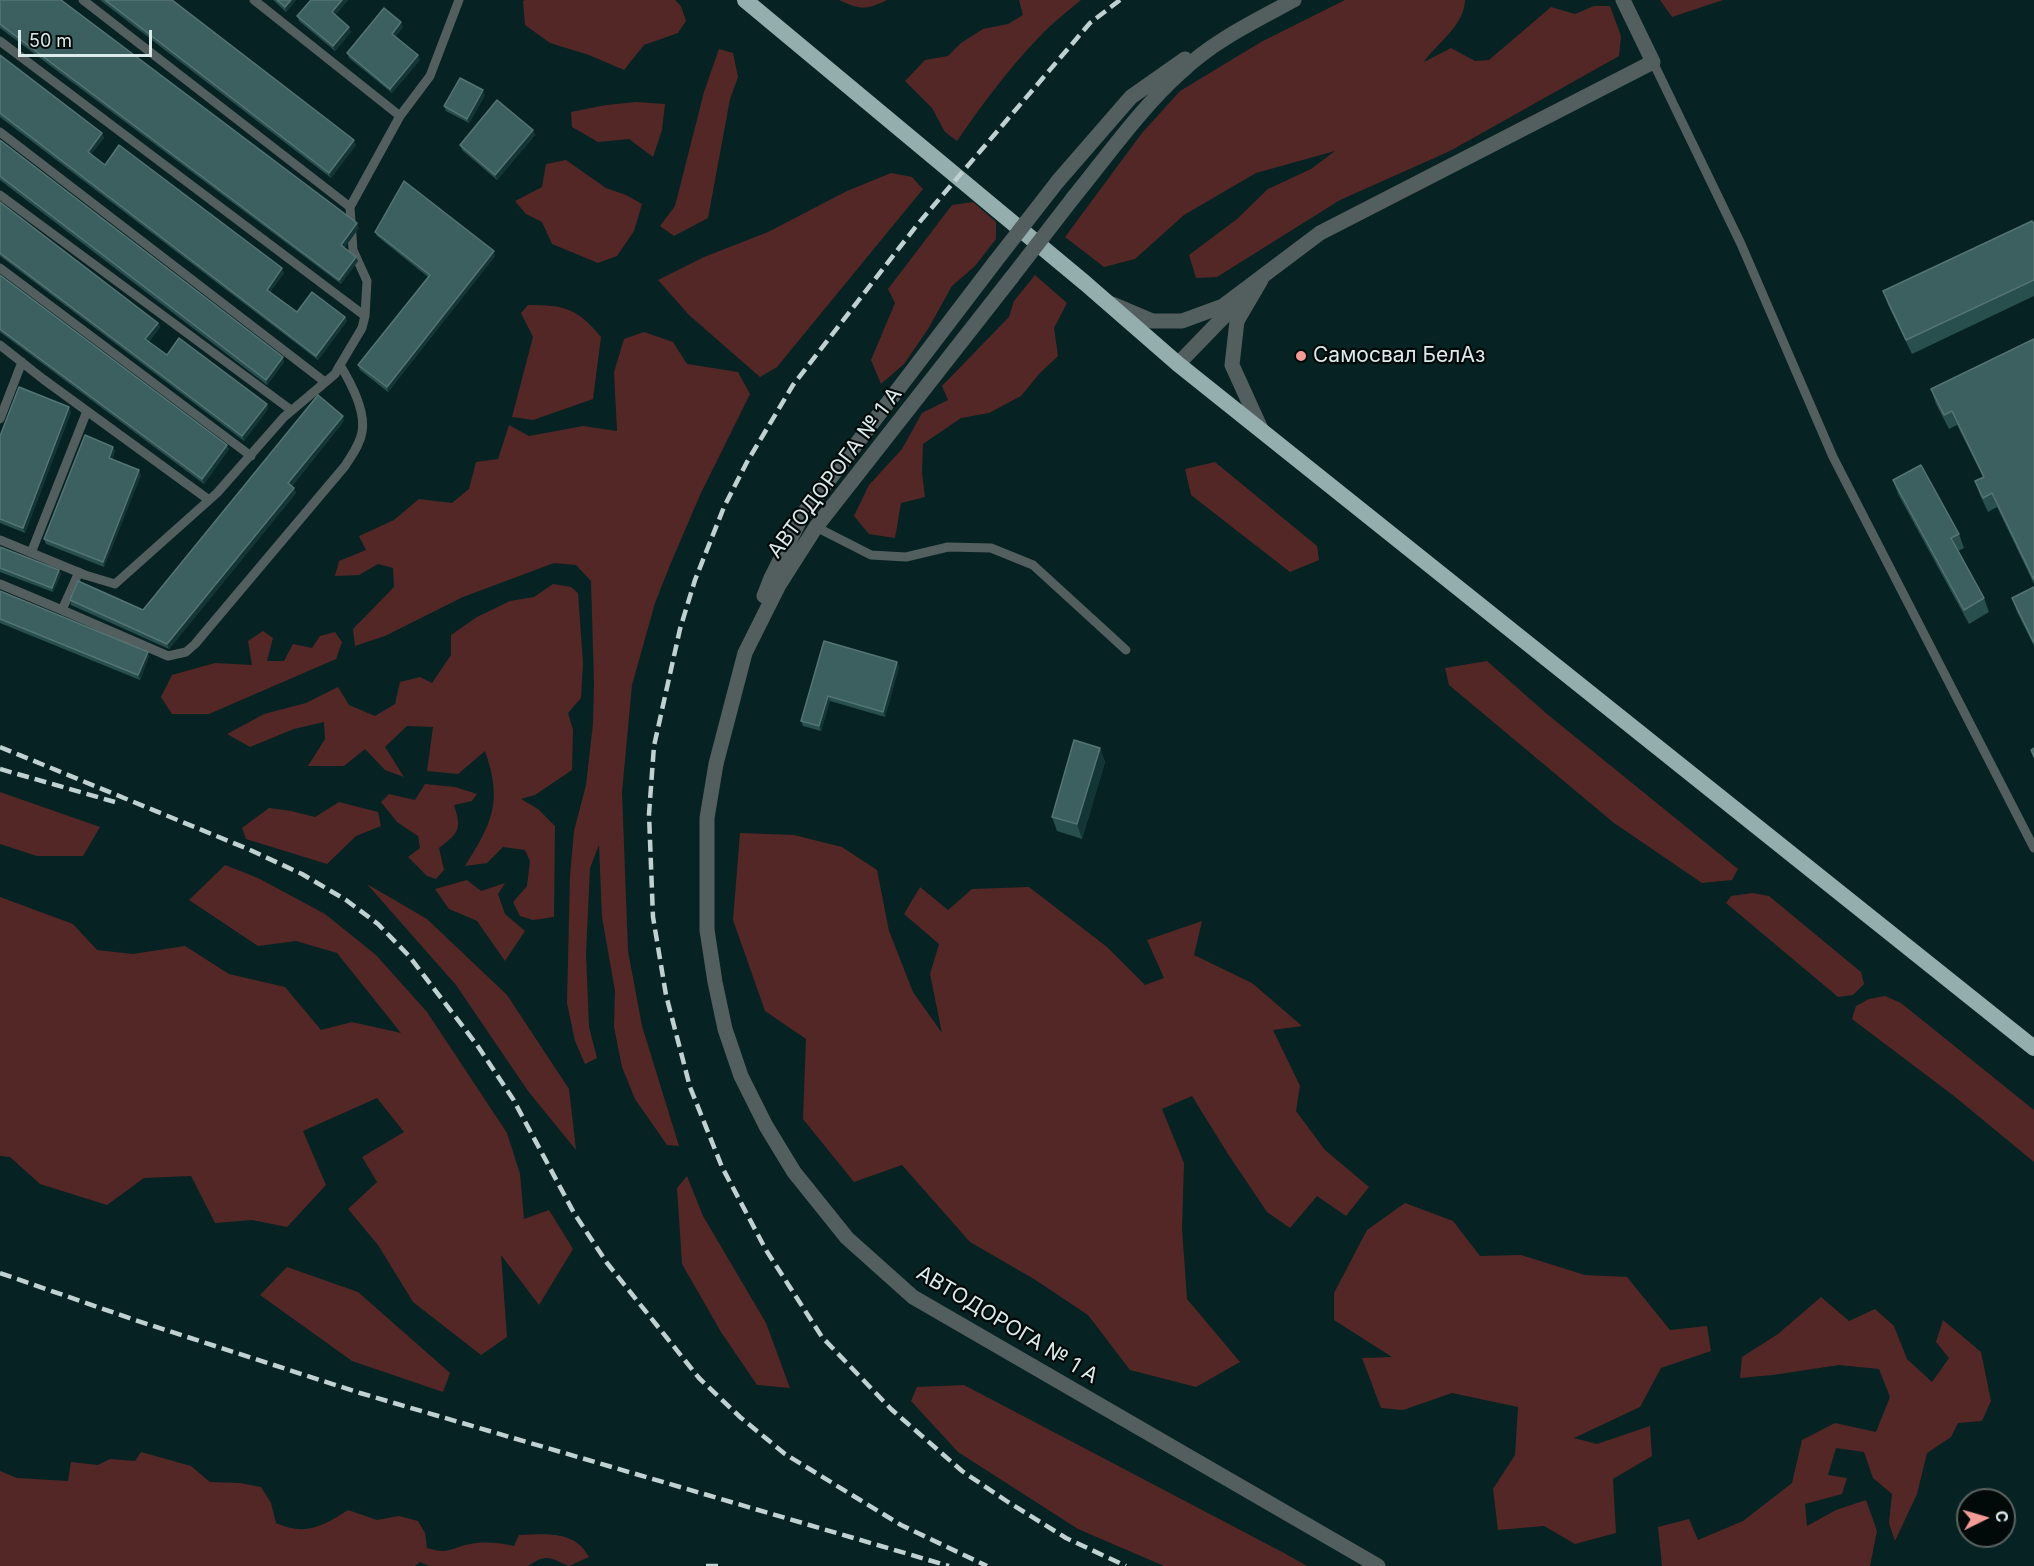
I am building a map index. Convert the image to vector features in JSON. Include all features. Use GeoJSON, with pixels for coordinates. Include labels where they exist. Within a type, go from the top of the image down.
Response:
{"type":"FeatureCollection","features":[{"type":"Feature","properties":{"kind":"highway"},"geometry":{"type":"LineString","coordinates":[[745,0],[1105,300],[1178,364],[2034,1048]]}},
{"type":"Feature","properties":{"kind":"street"},"geometry":{"type":"LineString","coordinates":[[745,653],[771,578],[803,514],[1058,181],[1131,97],[1176,64],[1294,0]]}},
{"type":"Feature","properties":{"kind":"street"},"geometry":{"type":"LineString","coordinates":[[1105,300],[1152,321],[1182,321],[1223,306],[1320,233],[1653,62],[1623,0]]}},
{"type":"Feature","properties":{"kind":"street","name":"АВТОДОРОГА № 1 А"},"geometry":{"type":"LineString","coordinates":[[1233,33],[1182,70],[1146,108],[816,527],[779,585],[745,653],[716,764],[707,818],[707,930],[725,1029],[741,1076],[766,1126],[794,1172],[847,1238],[912,1297],[1378,1566]]}},
{"type":"Feature","properties":{"kind":"street"},"geometry":{"type":"LineString","coordinates":[[1178,364],[1266,272]]}},
{"type":"Feature","properties":{"kind":"street"},"geometry":{"type":"LineString","coordinates":[[1263,432],[1232,365],[1237,321],[1266,272]]}},
{"type":"Feature","properties":{"kind":"lane"},"geometry":{"type":"LineString","coordinates":[[83,0],[350,207]]}},
{"type":"Feature","properties":{"kind":"lane"},"geometry":{"type":"LineString","coordinates":[[254,0],[400,117]]}},
{"type":"Feature","properties":{"kind":"lane"},"geometry":{"type":"LineString","coordinates":[[0,540],[115,584],[209,500],[291,410],[335,374],[362,328],[365,316],[367,281],[353,250],[350,207],[400,117],[430,76],[459,0]]}},
{"type":"Feature","properties":{"kind":"lane"},"geometry":{"type":"LineString","coordinates":[[0,41],[365,316]]}},
{"type":"Feature","properties":{"kind":"lane"},"geometry":{"type":"LineString","coordinates":[[1653,62],[1741,244],[1833,457],[2034,849]]}},
{"type":"Feature","properties":{"kind":"lane"},"geometry":{"type":"LineString","coordinates":[[0,132],[325,382]]}},
{"type":"Feature","properties":{"kind":"lane"},"geometry":{"type":"LineString","coordinates":[[0,195],[291,410]]}},
{"type":"Feature","properties":{"kind":"lane"},"geometry":{"type":"LineString","coordinates":[[0,268],[251,456]]}},
{"type":"Feature","properties":{"kind":"lane"},"geometry":{"type":"LineString","coordinates":[[0,345],[209,500]]}},
{"type":"Feature","properties":{"kind":"lane"},"geometry":{"type":"LineString","coordinates":[[0,419],[22,362]]}},
{"type":"Feature","properties":{"kind":"lane"},"geometry":{"type":"LineString","coordinates":[[0,584],[168,656],[186,652],[306,514],[345,466],[356,448],[362,431],[361,412],[349,380],[340,365]]}},
{"type":"Feature","properties":{"kind":"lane"},"geometry":{"type":"LineString","coordinates":[[31,553],[87,411]]}},
{"type":"Feature","properties":{"kind":"lane"},"geometry":{"type":"LineString","coordinates":[[816,527],[871,555],[906,557],[948,548],[992,548],[1032,565],[1126,650]]}},
{"type":"Feature","properties":{"kind":"lane"},"geometry":{"type":"LineString","coordinates":[[62,610],[79,572]]}},
{"type":"Feature","properties":{"kind":"shaded area"},"geometry":{"type":"Polygon","coordinates":[[[675,0],[681,6],[686,21],[678,33],[644,45],[624,70],[589,55],[550,43],[525,25],[523,1],[675,0]]]}},
{"type":"Feature","properties":{"kind":"shaded area"},"geometry":{"type":"Polygon","coordinates":[[[839,0],[887,0],[863,8],[839,0]]]}},
{"type":"Feature","properties":{"kind":"shaded area"},"geometry":{"type":"Polygon","coordinates":[[[1019,0],[1081,0],[1049,27],[1021,57],[957,141],[945,132],[932,108],[905,81],[925,60],[948,56],[961,43],[983,29],[1008,24],[1023,15],[1019,0]]]}},
{"type":"Feature","properties":{"kind":"shaded area"},"geometry":{"type":"Polygon","coordinates":[[[1345,0],[1465,0],[1455,26],[1424,62],[1451,48],[1475,61],[1489,60],[1551,7],[1575,14],[1594,6],[1610,6],[1621,36],[1619,56],[1450,151],[1340,200],[1217,277],[1196,278],[1189,255],[1237,219],[1268,189],[1311,169],[1335,151],[1256,173],[1184,215],[1135,259],[1104,267],[1065,237],[1142,133],[1180,91],[1261,42],[1345,0]]]}},
{"type":"Feature","properties":{"kind":"shaded area"},"geometry":{"type":"Polygon","coordinates":[[[1660,0],[1723,0],[1672,17],[1660,0]]]}},
{"type":"Feature","properties":{"kind":"shaded area"},"geometry":{"type":"Polygon","coordinates":[[[719,49],[733,53],[738,77],[730,99],[708,218],[674,236],[660,226],[675,206],[704,92],[719,49]]]}},
{"type":"Feature","properties":{"kind":"shaded area"},"geometry":{"type":"Polygon","coordinates":[[[636,102],[665,104],[662,130],[653,157],[629,139],[598,142],[572,127],[571,112],[636,102]]]}},
{"type":"Feature","properties":{"kind":"shaded area"},"geometry":{"type":"Polygon","coordinates":[[[566,160],[606,188],[642,204],[634,231],[617,256],[598,263],[552,244],[542,222],[526,214],[515,201],[542,187],[546,164],[566,160]]]}},
{"type":"Feature","properties":{"kind":"shaded area"},"geometry":{"type":"Polygon","coordinates":[[[891,173],[912,177],[923,189],[777,367],[760,377],[689,315],[658,280],[704,257],[768,232],[847,191],[891,173]]]}},
{"type":"Feature","properties":{"kind":"shaded area"},"geometry":{"type":"Polygon","coordinates":[[[973,202],[996,222],[996,239],[975,266],[952,286],[928,329],[904,364],[881,384],[871,360],[895,303],[888,289],[952,205],[973,202]]]}},
{"type":"Feature","properties":{"kind":"shaded area"},"geometry":{"type":"Polygon","coordinates":[[[1035,275],[1067,303],[1054,328],[1058,356],[1021,396],[989,413],[961,418],[923,444],[922,473],[925,497],[901,503],[895,538],[869,534],[854,516],[869,485],[902,449],[922,413],[948,400],[942,386],[1009,317],[1014,301],[1035,275]]]}},
{"type":"Feature","properties":{"kind":"shaded area"},"geometry":{"type":"Polygon","coordinates":[[[528,305],[561,307],[569,310],[585,320],[601,337],[593,399],[533,420],[512,417],[533,337],[521,313],[528,305]]]}},
{"type":"Feature","properties":{"kind":"shaded area"},"geometry":{"type":"Polygon","coordinates":[[[644,332],[673,342],[687,364],[738,372],[750,394],[700,495],[670,565],[655,603],[632,685],[622,792],[628,951],[642,1026],[679,1146],[667,1145],[635,1099],[622,1067],[614,1027],[615,991],[602,917],[599,845],[590,868],[586,954],[589,1027],[597,1058],[585,1064],[575,1041],[567,1003],[570,876],[574,831],[586,785],[593,724],[591,581],[576,565],[554,563],[463,597],[385,636],[355,646],[353,629],[394,587],[393,568],[378,564],[359,575],[335,576],[339,561],[366,550],[359,536],[394,520],[419,499],[452,503],[469,489],[476,462],[498,459],[509,425],[529,436],[583,426],[617,431],[614,372],[624,339],[644,332]]]}},
{"type":"Feature","properties":{"kind":"shaded area"},"geometry":{"type":"Polygon","coordinates":[[[1215,462],[1317,546],[1319,560],[1290,572],[1191,495],[1185,469],[1215,462]]]}},
{"type":"Feature","properties":{"kind":"shaded area"},"geometry":{"type":"Polygon","coordinates":[[[553,584],[571,587],[578,593],[583,663],[581,698],[568,713],[573,730],[572,770],[535,795],[521,799],[538,809],[555,826],[554,917],[533,920],[520,916],[513,902],[527,886],[530,861],[525,850],[503,847],[487,863],[465,866],[482,837],[492,812],[493,784],[485,751],[458,774],[427,771],[433,727],[407,726],[385,747],[404,777],[385,770],[365,749],[344,766],[308,766],[325,739],[324,722],[294,729],[250,747],[227,734],[264,714],[306,703],[338,687],[349,705],[375,716],[395,704],[400,682],[420,677],[432,683],[451,655],[451,635],[477,617],[510,601],[534,597],[553,584]]]}},
{"type":"Feature","properties":{"kind":"shaded area"},"geometry":{"type":"Polygon","coordinates":[[[263,631],[273,638],[267,661],[284,661],[293,644],[312,648],[320,636],[335,632],[342,642],[336,659],[209,714],[172,714],[161,697],[172,675],[215,663],[252,665],[248,641],[263,631]]]}},
{"type":"Feature","properties":{"kind":"shaded area"},"geometry":{"type":"Polygon","coordinates":[[[1487,661],[1547,714],[1738,869],[1732,880],[1702,883],[1614,823],[1449,685],[1445,668],[1487,661]]]}},
{"type":"Feature","properties":{"kind":"shaded area"},"geometry":{"type":"Polygon","coordinates":[[[425,784],[455,787],[477,794],[472,801],[454,805],[458,820],[457,830],[439,848],[444,870],[436,879],[427,876],[408,857],[420,848],[418,836],[397,822],[381,802],[389,794],[415,800],[425,784]]]}},
{"type":"Feature","properties":{"kind":"shaded area"},"geometry":{"type":"Polygon","coordinates":[[[0,792],[100,827],[83,856],[37,856],[0,844],[0,792]]]}},
{"type":"Feature","properties":{"kind":"shaded area"},"geometry":{"type":"Polygon","coordinates":[[[339,802],[378,812],[381,826],[356,836],[327,864],[246,839],[242,828],[269,808],[315,817],[339,802]]]}},
{"type":"Feature","properties":{"kind":"shaded area"},"geometry":{"type":"Polygon","coordinates":[[[740,833],[794,835],[842,847],[877,870],[889,931],[913,992],[942,1033],[930,974],[939,944],[904,914],[920,887],[948,910],[972,889],[1029,887],[1107,947],[1145,985],[1164,978],[1147,940],[1202,921],[1194,955],[1252,983],[1302,1026],[1273,1030],[1300,1086],[1296,1111],[1325,1150],[1369,1187],[1346,1216],[1317,1196],[1290,1228],[1267,1212],[1192,1096],[1162,1109],[1184,1163],[1182,1229],[1187,1299],[1240,1362],[1196,1387],[1130,1370],[1088,1315],[1034,1279],[970,1242],[902,1165],[854,1182],[803,1119],[806,1039],[765,1011],[733,920],[740,833]]]}},
{"type":"Feature","properties":{"kind":"shaded area"},"geometry":{"type":"Polygon","coordinates":[[[225,865],[258,878],[325,914],[376,955],[427,1012],[507,1133],[520,1174],[524,1219],[549,1210],[573,1249],[539,1305],[501,1255],[507,1337],[481,1355],[413,1302],[378,1245],[348,1209],[377,1182],[362,1157],[404,1132],[377,1098],[303,1131],[326,1185],[287,1227],[252,1220],[215,1223],[191,1176],[144,1178],[107,1205],[40,1184],[10,1157],[0,1156],[0,897],[73,924],[97,950],[133,954],[185,946],[229,974],[285,987],[321,1030],[352,1022],[401,1033],[337,953],[296,941],[258,946],[189,900],[225,865]]]}},
{"type":"Feature","properties":{"kind":"shaded area"},"geometry":{"type":"Polygon","coordinates":[[[467,880],[481,891],[505,883],[498,894],[505,914],[525,931],[505,961],[477,921],[449,909],[435,889],[467,880]]]}},
{"type":"Feature","properties":{"kind":"shaded area"},"geometry":{"type":"Polygon","coordinates":[[[367,884],[427,919],[507,995],[569,1089],[576,1150],[528,1091],[456,985],[367,884]]]}},
{"type":"Feature","properties":{"kind":"shaded area"},"geometry":{"type":"Polygon","coordinates":[[[1753,893],[1769,896],[1861,972],[1864,984],[1853,995],[1838,997],[1726,903],[1731,896],[1753,893]]]}},
{"type":"Feature","properties":{"kind":"shaded area"},"geometry":{"type":"Polygon","coordinates":[[[1885,996],[1901,1003],[2034,1110],[2034,1162],[1954,1096],[1852,1019],[1856,1006],[1869,999],[1885,996]]]}},
{"type":"Feature","properties":{"kind":"shaded area"},"geometry":{"type":"Polygon","coordinates":[[[687,1176],[703,1216],[766,1323],[790,1388],[757,1385],[721,1332],[682,1264],[677,1188],[687,1176]]]}},
{"type":"Feature","properties":{"kind":"shaded area"},"geometry":{"type":"Polygon","coordinates":[[[1405,1203],[1453,1221],[1480,1256],[1521,1255],[1585,1275],[1627,1277],[1670,1330],[1707,1326],[1711,1351],[1661,1368],[1640,1407],[1574,1438],[1597,1444],[1650,1426],[1652,1456],[1613,1479],[1616,1533],[1575,1544],[1544,1526],[1498,1530],[1493,1489],[1515,1455],[1518,1407],[1452,1393],[1403,1410],[1381,1408],[1362,1358],[1392,1357],[1334,1320],[1334,1293],[1367,1230],[1405,1203]]]}},
{"type":"Feature","properties":{"kind":"shaded area"},"geometry":{"type":"Polygon","coordinates":[[[287,1267],[358,1292],[450,1373],[443,1392],[352,1361],[260,1295],[287,1267]]]}},
{"type":"Feature","properties":{"kind":"shaded area"},"geometry":{"type":"Polygon","coordinates":[[[1821,1297],[1849,1321],[1875,1309],[1894,1326],[1907,1359],[1932,1382],[1949,1358],[1936,1342],[1943,1320],[1981,1352],[1991,1401],[1982,1421],[1958,1423],[1951,1437],[1927,1453],[1917,1494],[1895,1541],[1889,1523],[1892,1494],[1873,1478],[1864,1452],[1836,1448],[1828,1475],[1847,1478],[1842,1494],[1805,1504],[1807,1526],[1836,1510],[1866,1500],[1877,1531],[1870,1566],[1662,1566],[1658,1527],[1689,1519],[1698,1540],[1743,1521],[1792,1483],[1802,1440],[1835,1423],[1876,1432],[1890,1397],[1879,1369],[1839,1365],[1740,1378],[1742,1357],[1778,1334],[1821,1297]]]}},
{"type":"Feature","properties":{"kind":"shaded area"},"geometry":{"type":"Polygon","coordinates":[[[964,1385],[1307,1566],[1164,1566],[1078,1529],[958,1452],[911,1401],[917,1387],[964,1385]]]}},
{"type":"Feature","properties":{"kind":"shaded area"},"geometry":{"type":"Polygon","coordinates":[[[141,1452],[191,1466],[210,1482],[240,1483],[261,1487],[271,1503],[276,1523],[286,1527],[313,1528],[348,1510],[377,1520],[399,1516],[418,1521],[425,1533],[427,1548],[434,1550],[445,1551],[482,1543],[514,1546],[519,1535],[549,1534],[576,1542],[589,1557],[569,1566],[545,1558],[528,1566],[429,1566],[420,1562],[415,1566],[0,1566],[0,1471],[17,1478],[68,1481],[71,1462],[98,1465],[110,1459],[135,1461],[141,1452]]]}},
{"type":"Feature","properties":{"kind":"building"},"geometry":{"type":"Polygon","coordinates":[[[0,0],[61,0],[357,223],[341,245],[356,257],[339,280],[0,24],[0,0]]]}},
{"type":"Feature","properties":{"kind":"building"},"geometry":{"type":"Polygon","coordinates":[[[105,0],[172,0],[354,140],[329,173],[105,0]]]}},
{"type":"Feature","properties":{"kind":"building"},"geometry":{"type":"Polygon","coordinates":[[[277,0],[291,0],[285,7],[277,0]]]}},
{"type":"Feature","properties":{"kind":"building"},"geometry":{"type":"Polygon","coordinates":[[[311,0],[342,0],[332,12],[349,27],[333,46],[297,16],[311,0]]]}},
{"type":"Feature","properties":{"kind":"building"},"geometry":{"type":"Polygon","coordinates":[[[384,8],[401,22],[392,34],[418,55],[390,89],[347,53],[384,8]]]}},
{"type":"Feature","properties":{"kind":"building"},"geometry":{"type":"Polygon","coordinates":[[[0,55],[102,133],[88,152],[105,165],[119,145],[282,268],[267,290],[297,312],[312,292],[345,317],[316,356],[0,113],[0,55]]]}},
{"type":"Feature","properties":{"kind":"building"},"geometry":{"type":"Polygon","coordinates":[[[460,78],[483,90],[467,119],[444,106],[460,78]]]}},
{"type":"Feature","properties":{"kind":"building"},"geometry":{"type":"Polygon","coordinates":[[[497,100],[533,130],[495,175],[460,145],[497,100]]]}},
{"type":"Feature","properties":{"kind":"building"},"geometry":{"type":"Polygon","coordinates":[[[0,140],[283,357],[266,380],[0,176],[0,140]]]}},
{"type":"Feature","properties":{"kind":"building"},"geometry":{"type":"Polygon","coordinates":[[[404,181],[494,251],[387,387],[358,365],[430,275],[375,232],[404,181]]]}},
{"type":"Feature","properties":{"kind":"building"},"geometry":{"type":"Polygon","coordinates":[[[0,202],[158,323],[145,339],[167,355],[179,338],[267,404],[242,436],[0,253],[0,202]]]}},
{"type":"Feature","properties":{"kind":"building"},"geometry":{"type":"Polygon","coordinates":[[[2032,221],[2034,224],[2034,280],[1906,340],[1883,291],[2032,221]]]}},
{"type":"Feature","properties":{"kind":"building"},"geometry":{"type":"Polygon","coordinates":[[[0,275],[227,445],[202,479],[0,329],[0,275]]]}},
{"type":"Feature","properties":{"kind":"building"},"geometry":{"type":"Polygon","coordinates":[[[2034,339],[2034,580],[1992,493],[1983,498],[1975,481],[1984,477],[1952,411],[1944,415],[1931,389],[2034,339]]]}},
{"type":"Feature","properties":{"kind":"building"},"geometry":{"type":"Polygon","coordinates":[[[19,387],[69,407],[23,528],[0,519],[0,436],[19,387]]]}},
{"type":"Feature","properties":{"kind":"building"},"geometry":{"type":"Polygon","coordinates":[[[318,395],[343,416],[288,483],[294,488],[167,644],[70,600],[78,581],[143,610],[318,395]]]}},
{"type":"Feature","properties":{"kind":"building"},"geometry":{"type":"Polygon","coordinates":[[[85,435],[113,447],[109,458],[139,470],[103,562],[44,539],[85,435]]]}},
{"type":"Feature","properties":{"kind":"building"},"geometry":{"type":"Polygon","coordinates":[[[1921,465],[1959,534],[1951,538],[1984,598],[1964,610],[1893,480],[1921,465]]]}},
{"type":"Feature","properties":{"kind":"building"},"geometry":{"type":"Polygon","coordinates":[[[0,547],[59,570],[52,588],[0,568],[0,547]]]}},
{"type":"Feature","properties":{"kind":"building"},"geometry":{"type":"Polygon","coordinates":[[[2034,587],[2034,643],[2012,598],[2034,587]]]}},
{"type":"Feature","properties":{"kind":"building"},"geometry":{"type":"Polygon","coordinates":[[[0,591],[148,652],[138,675],[0,619],[0,591]]]}},
{"type":"Feature","properties":{"kind":"building"},"geometry":{"type":"Polygon","coordinates":[[[824,641],[897,662],[883,712],[828,696],[819,726],[801,721],[824,641]]]}},
{"type":"Feature","properties":{"kind":"building"},"geometry":{"type":"Polygon","coordinates":[[[1074,740],[1100,748],[1077,824],[1052,817],[1074,740]]]}},
{"type":"Feature","properties":{"kind":"railway"},"geometry":{"type":"LineString","coordinates":[[1120,0],[1090,23],[917,225],[793,385],[747,462],[724,507],[695,580],[680,629],[654,746],[649,814],[653,917],[666,995],[690,1087],[722,1167],[766,1250],[822,1337],[891,1409],[962,1471],[1008,1502],[1066,1538],[1126,1566]]}},
{"type":"Feature","properties":{"kind":"railway"},"geometry":{"type":"LineString","coordinates":[[0,747],[248,849],[302,874],[346,900],[378,924],[409,956],[477,1045],[513,1099],[574,1213],[607,1263],[699,1378],[740,1417],[785,1454],[901,1525],[987,1566]]}},
{"type":"Feature","properties":{"kind":"railway"},"geometry":{"type":"LineString","coordinates":[[0,769],[115,802]]}},
{"type":"Feature","properties":{"kind":"railway"},"geometry":{"type":"LineString","coordinates":[[0,1273],[135,1320],[360,1393],[949,1566]]}},
{"type":"Feature","properties":{"kind":"railway"},"geometry":{"type":"LineString","coordinates":[[706,1566],[722,1566]]}},
{"type":"Feature","properties":{"kind":"place","name":"Самосвал БелАз"},"geometry":{"type":"Point","coordinates":[1301,356]}}]}
